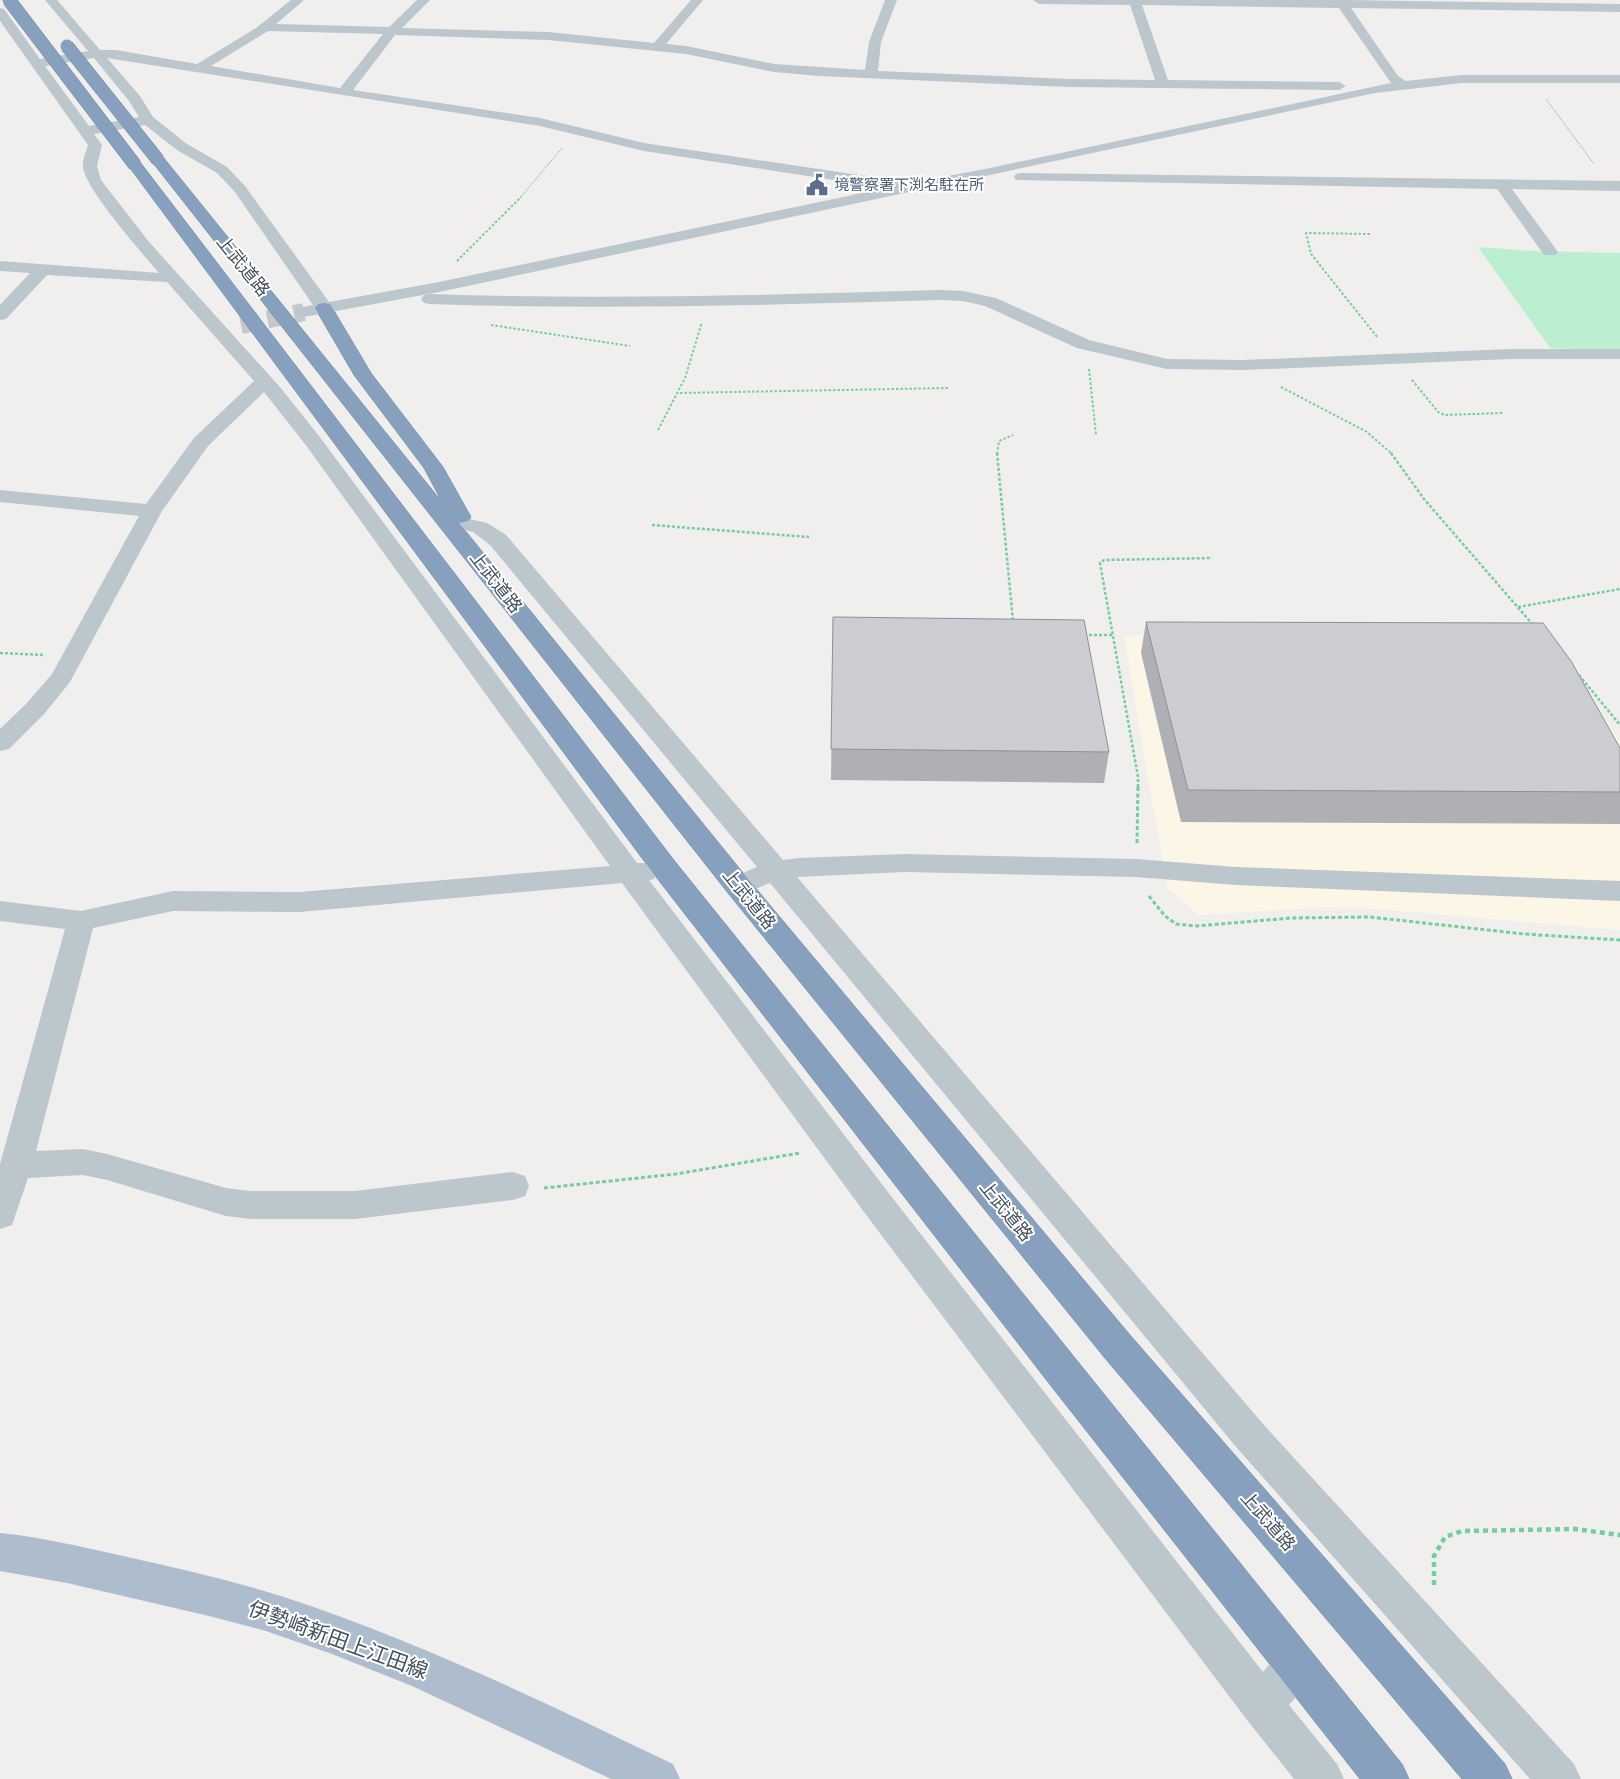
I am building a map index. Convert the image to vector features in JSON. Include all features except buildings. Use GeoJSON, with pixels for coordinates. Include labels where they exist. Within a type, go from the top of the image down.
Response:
{"type":"FeatureCollection","features":[{"type":"Feature","properties":{"kind":"highway","name":"上武道路"},"geometry":{"type":"LineString","coordinates":[[9,0],[480,562],[738,886],[1111,1338],[1490,1779]]}},
{"type":"Feature","properties":{"kind":"highway","name":"上武道路"},"geometry":{"type":"LineString","coordinates":[[61,38],[146,162],[646,870],[1388,1779]]}},
{"type":"Feature","properties":{"kind":"highway"},"geometry":{"type":"LineString","coordinates":[[324,308],[363,375],[434,467],[465,524],[480,562]]}},
{"type":"Feature","properties":{"kind":"main road","name":"伊勢崎新田上江田線"},"geometry":{"type":"LineString","coordinates":[[0,1552],[88,1568],[187,1590],[283,1617],[391,1656],[480,1693],[658,1779]]}},
{"type":"Feature","properties":{"kind":"street"},"geometry":{"type":"LineString","coordinates":[[51,0],[135,99],[148,120],[182,147],[222,170],[240,189],[324,308]]}},
{"type":"Feature","properties":{"kind":"street"},"geometry":{"type":"LineString","coordinates":[[199,68],[265,27],[298,0]]}},
{"type":"Feature","properties":{"kind":"street"},"geometry":{"type":"LineString","coordinates":[[342,92],[347,89],[391,32],[424,0]]}},
{"type":"Feature","properties":{"kind":"street"},"geometry":{"type":"LineString","coordinates":[[657,48],[697,0]]}},
{"type":"Feature","properties":{"kind":"street"},"geometry":{"type":"LineString","coordinates":[[871,74],[875,42],[891,0]]}},
{"type":"Feature","properties":{"kind":"street"},"geometry":{"type":"LineString","coordinates":[[1039,0],[1342,2],[1620,8]]}},
{"type":"Feature","properties":{"kind":"street"},"geometry":{"type":"LineString","coordinates":[[1135,2],[1163,85]]}},
{"type":"Feature","properties":{"kind":"street"},"geometry":{"type":"LineString","coordinates":[[1342,2],[1393,79],[1403,85]]}},
{"type":"Feature","properties":{"kind":"street"},"geometry":{"type":"LineString","coordinates":[[0,12],[10,37],[37,62],[95,145],[90,166],[94,180],[170,277],[264,382],[312,440],[646,870],[831,1142],[1262,1705],[1322,1779]]}},
{"type":"Feature","properties":{"kind":"street"},"geometry":{"type":"LineString","coordinates":[[265,27],[548,36],[697,52],[774,68],[871,74],[1070,84],[1354,86],[1375,89]]}},
{"type":"Feature","properties":{"kind":"street"},"geometry":{"type":"LineString","coordinates":[[37,62],[96,54],[116,54],[342,92],[540,122],[644,147],[880,182],[906,188]]}},
{"type":"Feature","properties":{"kind":"street"},"geometry":{"type":"LineString","coordinates":[[304,312],[408,294],[906,188],[985,174],[1375,89],[1462,79],[1620,79]]}},
{"type":"Feature","properties":{"kind":"street"},"geometry":{"type":"LineString","coordinates":[[87,131],[148,120]]}},
{"type":"Feature","properties":{"kind":"street"},"geometry":{"type":"LineString","coordinates":[[985,174],[1004,176],[1615,186]]}},
{"type":"Feature","properties":{"kind":"street"},"geometry":{"type":"LineString","coordinates":[[1501,184],[1550,252]]}},
{"type":"Feature","properties":{"kind":"street"},"geometry":{"type":"LineString","coordinates":[[0,266],[156,278],[170,277]]}},
{"type":"Feature","properties":{"kind":"street"},"geometry":{"type":"LineString","coordinates":[[0,316],[43,270]]}},
{"type":"Feature","properties":{"kind":"street"},"geometry":{"type":"LineString","coordinates":[[408,294],[416,298],[476,301],[706,302],[940,295],[963,296],[990,302],[1011,310],[1056,334],[1092,347],[1167,364],[1243,365],[1394,358],[1571,353],[1620,354]]}},
{"type":"Feature","properties":{"kind":"street"},"geometry":{"type":"LineString","coordinates":[[217,330],[241,325]]}},
{"type":"Feature","properties":{"kind":"street"},"geometry":{"type":"LineString","coordinates":[[0,744],[52,690],[74,657],[152,511],[201,442],[264,382]]}},
{"type":"Feature","properties":{"kind":"street"},"geometry":{"type":"LineString","coordinates":[[0,496],[152,511]]}},
{"type":"Feature","properties":{"kind":"street"},"geometry":{"type":"LineString","coordinates":[[465,524],[480,527],[498,540],[1243,1428],[1559,1779]]}},
{"type":"Feature","properties":{"kind":"street"},"geometry":{"type":"LineString","coordinates":[[738,886],[774,871],[799,867],[905,863],[1136,868],[1236,876],[1620,891]]}},
{"type":"Feature","properties":{"kind":"street"},"geometry":{"type":"LineString","coordinates":[[0,911],[81,921],[173,901],[300,902],[646,870]]}},
{"type":"Feature","properties":{"kind":"street"},"geometry":{"type":"LineString","coordinates":[[0,1215],[16,1165],[81,921]]}},
{"type":"Feature","properties":{"kind":"street"},"geometry":{"type":"LineString","coordinates":[[16,1165],[83,1162],[226,1202],[250,1205],[355,1205],[513,1186]]}},
{"type":"Feature","properties":{"kind":"street"},"geometry":{"type":"LineString","coordinates":[[1249,1498],[1283,1472]]}},
{"type":"Feature","properties":{"kind":"street"},"geometry":{"type":"LineString","coordinates":[[1262,1705],[1295,1666]]}},
{"type":"Feature","properties":{"kind":"path"},"geometry":{"type":"LineString","coordinates":[[1530,79],[1615,186]]}},
{"type":"Feature","properties":{"kind":"path"},"geometry":{"type":"LineString","coordinates":[[439,287],[438,280],[518,200],[576,130]]}},
{"type":"Feature","properties":{"kind":"path"},"geometry":{"type":"LineString","coordinates":[[1370,234],[1306,233],[1310,254],[1438,412],[1445,414],[1503,413]]}},
{"type":"Feature","properties":{"kind":"path"},"geometry":{"type":"LineString","coordinates":[[658,430],[680,393],[697,346],[706,302]]}},
{"type":"Feature","properties":{"kind":"path"},"geometry":{"type":"LineString","coordinates":[[482,324],[630,346]]}},
{"type":"Feature","properties":{"kind":"path"},"geometry":{"type":"LineString","coordinates":[[1092,347],[1088,353],[1096,435]]}},
{"type":"Feature","properties":{"kind":"path"},"geometry":{"type":"LineString","coordinates":[[1243,365],[1310,403],[1367,432],[1390,452],[1424,499],[1540,632]]}},
{"type":"Feature","properties":{"kind":"path"},"geometry":{"type":"LineString","coordinates":[[680,393],[949,388]]}},
{"type":"Feature","properties":{"kind":"path"},"geometry":{"type":"LineString","coordinates":[[1014,434],[999,441],[997,449],[1014,626]]}},
{"type":"Feature","properties":{"kind":"path"},"geometry":{"type":"LineString","coordinates":[[652,525],[809,537]]}},
{"type":"Feature","properties":{"kind":"path"},"geometry":{"type":"LineString","coordinates":[[1212,558],[1104,560],[1100,563],[1138,777],[1136,868],[1147,894],[1165,916],[1176,924],[1196,926],[1292,918],[1370,917],[1524,934],[1620,940]]}},
{"type":"Feature","properties":{"kind":"path"},"geometry":{"type":"LineString","coordinates":[[1518,607],[1620,589]]}},
{"type":"Feature","properties":{"kind":"path"},"geometry":{"type":"LineString","coordinates":[[1084,636],[1113,635]]}},
{"type":"Feature","properties":{"kind":"path"},"geometry":{"type":"LineString","coordinates":[[0,653],[74,657]]}},
{"type":"Feature","properties":{"kind":"path"},"geometry":{"type":"LineString","coordinates":[[1576,672],[1620,725]]}},
{"type":"Feature","properties":{"kind":"path"},"geometry":{"type":"LineString","coordinates":[[513,1186],[540,1188],[676,1174],[795,1155],[831,1142]]}},
{"type":"Feature","properties":{"kind":"path"},"geometry":{"type":"LineString","coordinates":[[1412,1616],[1434,1586],[1434,1556],[1445,1537],[1462,1531],[1503,1529],[1575,1529],[1620,1535]]}},
{"type":"Feature","properties":{"kind":"shaded area"},"geometry":{"type":"Polygon","coordinates":[[[1533,630],[1620,741],[1620,930],[1377,909],[1329,907],[1199,915],[1167,888],[1124,636],[1179,632],[1533,630]]]}},
{"type":"Feature","properties":{"kind":"green space"},"geometry":{"type":"Polygon","coordinates":[[[1478,247],[1531,251],[1620,253],[1620,351],[1550,348],[1478,247]]]}},
{"type":"Feature","properties":{"kind":"tunnel"},"geometry":{"type":"LineString","coordinates":[[241,325],[304,312]]}},
{"type":"Feature","properties":{"kind":"place","name":"境警察署下渕名駐在所"},"geometry":{"type":"Point","coordinates":[817,185]}}]}
